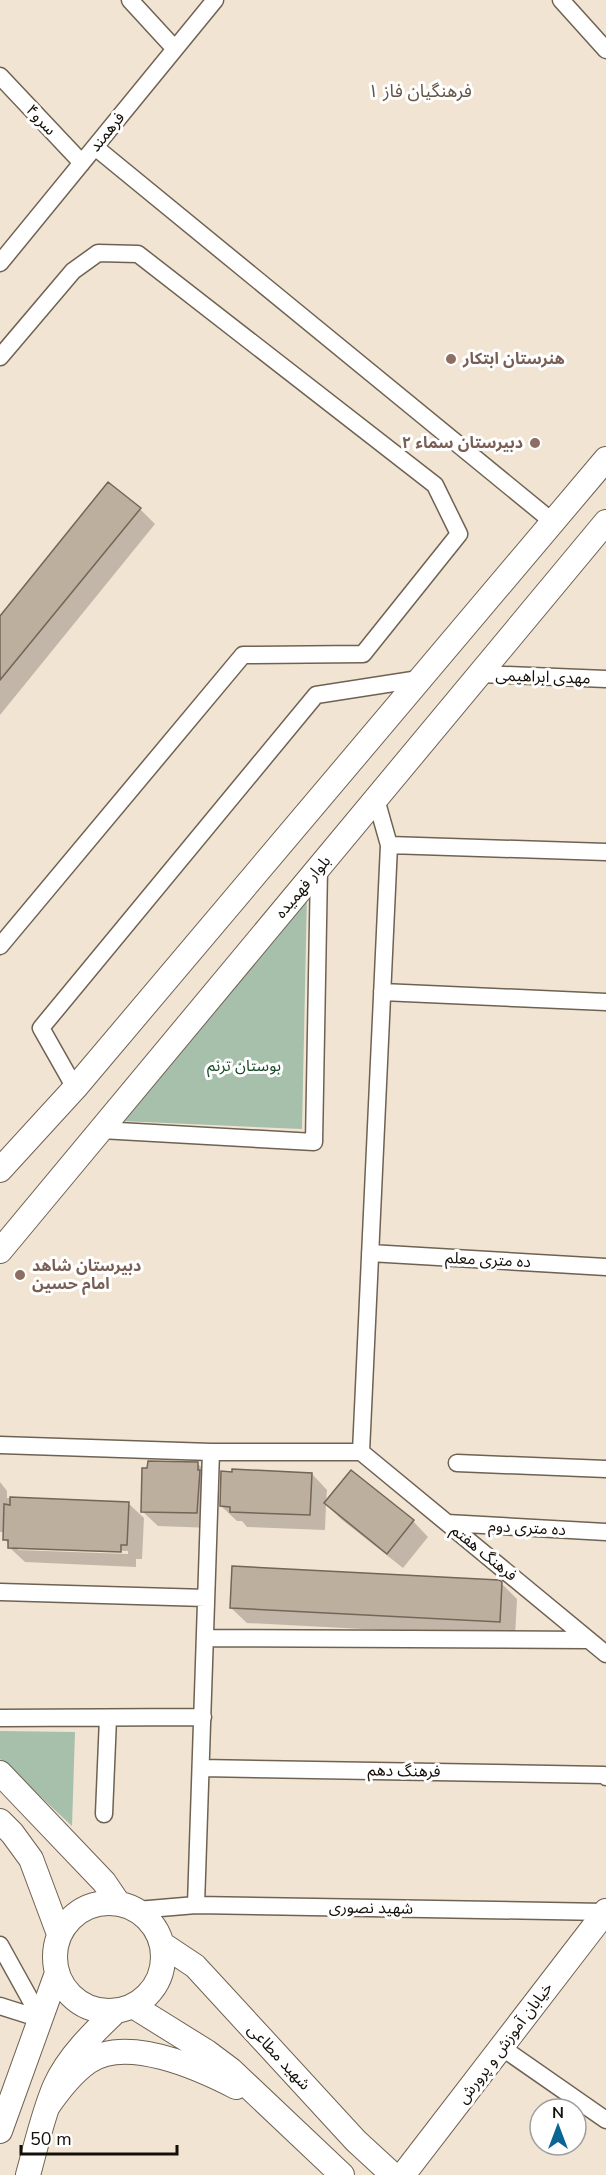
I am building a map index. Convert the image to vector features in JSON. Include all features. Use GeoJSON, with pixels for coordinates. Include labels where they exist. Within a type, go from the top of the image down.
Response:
{"type":"FeatureCollection","features":[{"type":"Feature","properties":{"kind":"street"},"geometry":{"type":"LineString","coordinates":[[130,0],[175,49]]}},
{"type":"Feature","properties":{"kind":"street","name":"فرهمند"},"geometry":{"type":"LineString","coordinates":[[0,263],[215,0]]}},
{"type":"Feature","properties":{"kind":"street"},"geometry":{"type":"LineString","coordinates":[[561,0],[606,50]]}},
{"type":"Feature","properties":{"kind":"street","name":"سرو۴"},"geometry":{"type":"LineString","coordinates":[[0,76],[81,163]]}},
{"type":"Feature","properties":{"kind":"street"},"geometry":{"type":"LineString","coordinates":[[95,147],[553,522]]}},
{"type":"Feature","properties":{"kind":"street"},"geometry":{"type":"LineString","coordinates":[[0,357],[73,271],[98,253],[138,254],[435,485],[459,534],[363,654],[243,655],[0,946]]}},
{"type":"Feature","properties":{"kind":"street"},"geometry":{"type":"LineString","coordinates":[[0,1170],[75,1088],[606,459]]}},
{"type":"Feature","properties":{"kind":"street","name":"بلوار فهمیده"},"geometry":{"type":"LineString","coordinates":[[0,1251],[606,522]]}},
{"type":"Feature","properties":{"kind":"street","name":"مهدی ابراهیمی"},"geometry":{"type":"LineString","coordinates":[[480,674],[606,679]]}},
{"type":"Feature","properties":{"kind":"street"},"geometry":{"type":"LineString","coordinates":[[75,1088],[41,1028],[316,695],[419,679]]}},
{"type":"Feature","properties":{"kind":"street"},"geometry":{"type":"LineString","coordinates":[[0,1445],[211,1452],[361,1452],[389,845],[376,799]]}},
{"type":"Feature","properties":{"kind":"street"},"geometry":{"type":"LineString","coordinates":[[389,845],[606,852]]}},
{"type":"Feature","properties":{"kind":"street"},"geometry":{"type":"LineString","coordinates":[[101,1130],[314,1142],[319,868]]}},
{"type":"Feature","properties":{"kind":"street"},"geometry":{"type":"LineString","coordinates":[[382,992],[606,1002]]}},
{"type":"Feature","properties":{"kind":"street","name":"ده متری معلم"},"geometry":{"type":"LineString","coordinates":[[370,1253],[606,1267]]}},
{"type":"Feature","properties":{"kind":"street"},"geometry":{"type":"LineString","coordinates":[[196,1905],[211,1452]]}},
{"type":"Feature","properties":{"kind":"street","name":"فرهنگ هفتم"},"geometry":{"type":"LineString","coordinates":[[361,1452],[606,1654]]}},
{"type":"Feature","properties":{"kind":"street"},"geometry":{"type":"LineString","coordinates":[[457,1463],[606,1469]]}},
{"type":"Feature","properties":{"kind":"street","name":"ده متری دوم"},"geometry":{"type":"LineString","coordinates":[[447,1523],[606,1532]]}},
{"type":"Feature","properties":{"kind":"street"},"geometry":{"type":"LineString","coordinates":[[0,1592],[206,1598]]}},
{"type":"Feature","properties":{"kind":"street"},"geometry":{"type":"LineString","coordinates":[[205,1638],[589,1640]]}},
{"type":"Feature","properties":{"kind":"street"},"geometry":{"type":"LineString","coordinates":[[0,1718],[202,1717]]}},
{"type":"Feature","properties":{"kind":"street"},"geometry":{"type":"LineString","coordinates":[[104,1814],[108,1718]]}},
{"type":"Feature","properties":{"kind":"street","name":"فرهنگ دهم"},"geometry":{"type":"LineString","coordinates":[[201,1768],[604,1775],[606,1777]]}},
{"type":"Feature","properties":{"kind":"street"},"geometry":{"type":"LineString","coordinates":[[0,1773],[128,1907],[152,1925],[162,1944],[163,1962],[158,1980],[148,1995],[124,2008],[78,2051],[56,2084],[28,2175]]}},
{"type":"Feature","properties":{"kind":"street"},"geometry":{"type":"LineString","coordinates":[[0,1821],[31,1859],[59,1934]]}},
{"type":"Feature","properties":{"kind":"street"},"geometry":{"type":"LineString","coordinates":[[128,1907],[104,1903],[90,1906],[78,1912],[67,1922],[59,1934],[54,1961],[65,1990],[80,2003],[97,2010],[124,2008],[215,2058],[269,2105],[342,2175]]}},
{"type":"Feature","properties":{"kind":"street","name":"شهید نصوری"},"geometry":{"type":"LineString","coordinates":[[128,1907],[196,1905],[602,1922]]}},
{"type":"Feature","properties":{"kind":"street","name":"خیابان آموزش و پرورش"},"geometry":{"type":"LineString","coordinates":[[403,2175],[501,2047],[602,1922]]}},
{"type":"Feature","properties":{"kind":"street","name":"شهید مطاعی"},"geometry":{"type":"LineString","coordinates":[[162,1944],[195,1966],[356,2141],[393,2175]]}},
{"type":"Feature","properties":{"kind":"street"},"geometry":{"type":"LineString","coordinates":[[0,1945],[40,2019]]}},
{"type":"Feature","properties":{"kind":"street"},"geometry":{"type":"LineString","coordinates":[[2,2120],[57,1973]]}},
{"type":"Feature","properties":{"kind":"street"},"geometry":{"type":"LineString","coordinates":[[0,2006],[40,2019]]}},
{"type":"Feature","properties":{"kind":"street"},"geometry":{"type":"LineString","coordinates":[[501,2047],[606,2120]]}},
{"type":"Feature","properties":{"kind":"street"},"geometry":{"type":"LineString","coordinates":[[48,2106],[63,2084],[89,2061],[110,2053],[127,2052],[166,2058],[194,2067],[269,2105]]}},
{"type":"Feature","properties":{"kind":"green space","name":"بوستان ترنم"},"geometry":{"type":"Polygon","coordinates":[[[307,895],[302,1129],[121,1121],[307,895]]]}},
{"type":"Feature","properties":{"kind":"green space"},"geometry":{"type":"Polygon","coordinates":[[[0,1731],[75,1732],[72,1826],[0,1759],[0,1731]]]}},
{"type":"Feature","properties":{"kind":"building"},"geometry":{"type":"Polygon","coordinates":[[[108,482],[141,508],[0,680],[0,616],[108,482]]]}},
{"type":"Feature","properties":{"kind":"building"},"geometry":{"type":"Polygon","coordinates":[[[148,1461],[198,1462],[198,1470],[200,1470],[197,1513],[141,1512],[142,1468],[147,1468],[148,1461]]]}},
{"type":"Feature","properties":{"kind":"building"},"geometry":{"type":"Polygon","coordinates":[[[232,1469],[312,1473],[310,1515],[230,1512],[230,1507],[220,1506],[221,1471],[232,1472],[232,1469]]]}},
{"type":"Feature","properties":{"kind":"building"},"geometry":{"type":"Polygon","coordinates":[[[351,1470],[414,1520],[387,1554],[324,1503],[351,1470]]]}},
{"type":"Feature","properties":{"kind":"building"},"geometry":{"type":"Polygon","coordinates":[[[10,1497],[129,1502],[127,1545],[121,1545],[121,1552],[8,1548],[8,1540],[3,1540],[4,1504],[10,1505],[10,1497]]]}},
{"type":"Feature","properties":{"kind":"building"},"geometry":{"type":"Polygon","coordinates":[[[232,1566],[499,1580],[502,1582],[500,1622],[230,1608],[232,1566]]]}},
{"type":"Feature","properties":{"kind":"place","name":"هنرستان ابتکار"},"geometry":{"type":"Point","coordinates":[451,359]}},
{"type":"Feature","properties":{"kind":"place","name":"دبیرستان سماء ٢"},"geometry":{"type":"Point","coordinates":[535,443]}},
{"type":"Feature","properties":{"kind":"place","name":"دبیرستان شاهد امام حسین"},"geometry":{"type":"Point","coordinates":[20,1275]}},
{"type":"Feature","properties":{"kind":"district","name":"فرهنگیان فاز ۱"},"geometry":{"type":"Point","coordinates":[420,91]}}]}
